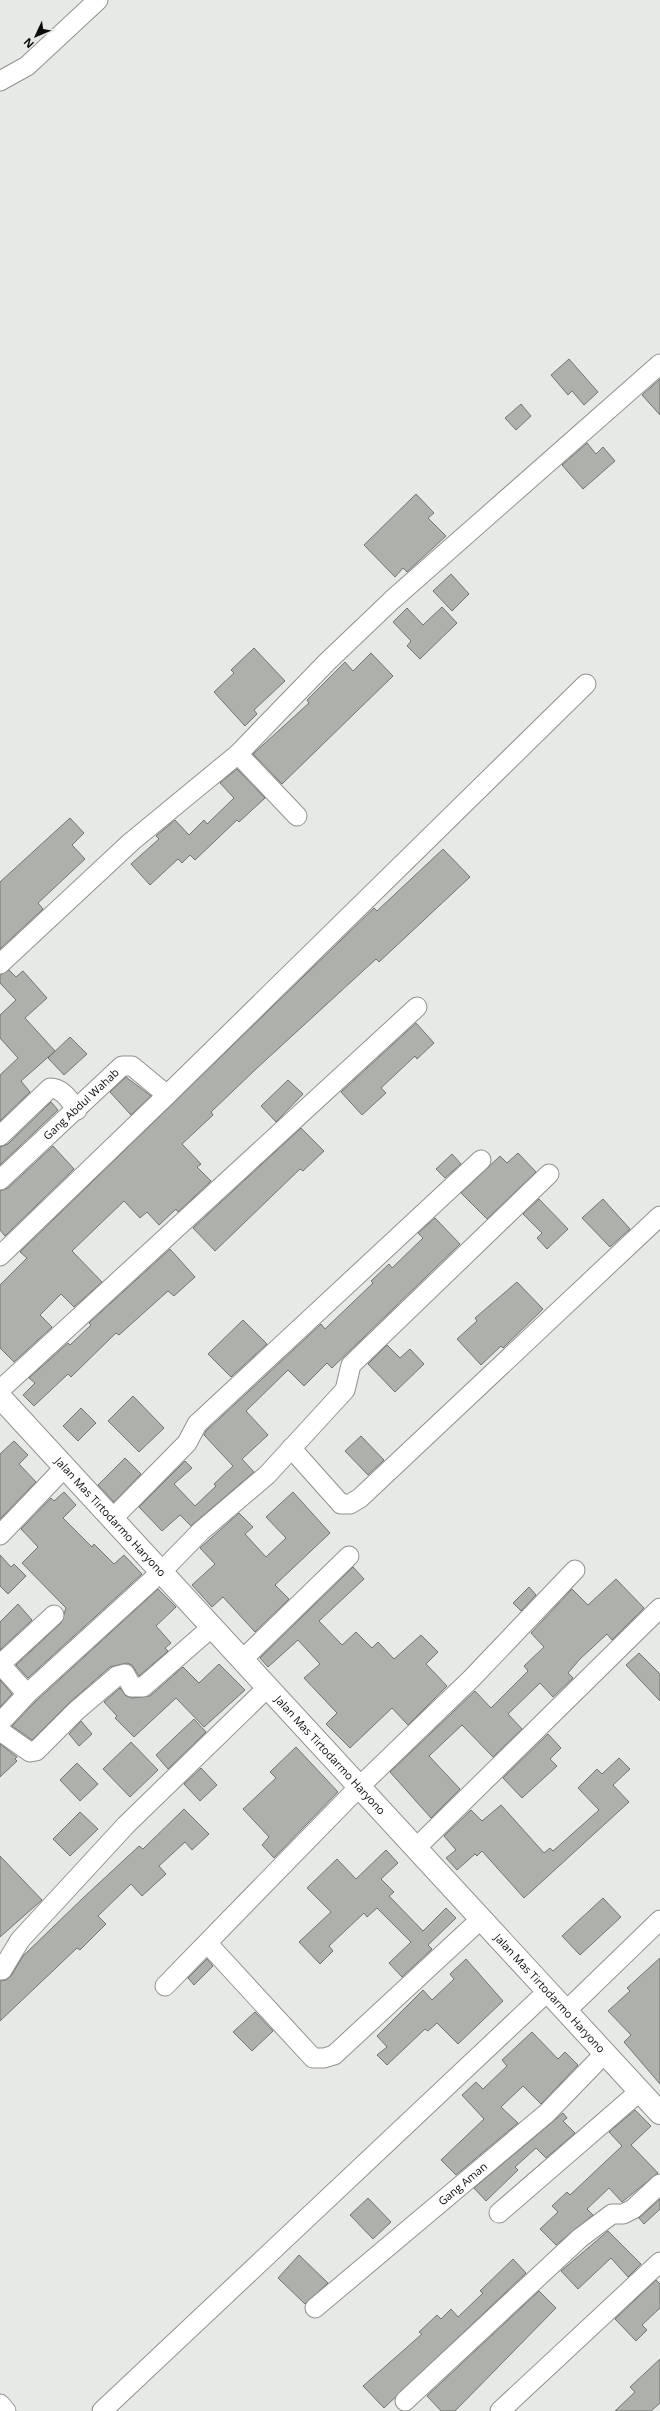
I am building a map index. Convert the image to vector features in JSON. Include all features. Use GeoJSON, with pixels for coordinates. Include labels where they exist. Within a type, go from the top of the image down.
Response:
{"type":"FeatureCollection","features":[{"type":"Feature","properties":{"kind":"street"},"geometry":{"type":"LineString","coordinates":[[0,82],[27,66],[98,0]]}},
{"type":"Feature","properties":{"kind":"street"},"geometry":{"type":"LineString","coordinates":[[0,964],[131,842],[238,754],[326,662],[392,600],[660,364]]}},
{"type":"Feature","properties":{"kind":"street"},"geometry":{"type":"LineString","coordinates":[[0,1256],[168,1095],[586,684]]}},
{"type":"Feature","properties":{"kind":"street"},"geometry":{"type":"LineString","coordinates":[[238,754],[297,816]]}},
{"type":"Feature","properties":{"kind":"street"},"geometry":{"type":"LineString","coordinates":[[0,1390],[416,1007]]}},
{"type":"Feature","properties":{"kind":"street","name":"Gang Abdul Wahab"},"geometry":{"type":"LineString","coordinates":[[0,1180],[77,1110],[122,1066],[132,1066],[168,1095]]}},
{"type":"Feature","properties":{"kind":"street"},"geometry":{"type":"LineString","coordinates":[[0,1136],[50,1088],[58,1089],[62,1092],[77,1110]]}},
{"type":"Feature","properties":{"kind":"street"},"geometry":{"type":"LineString","coordinates":[[112,1519],[187,1443],[197,1424],[481,1160]]}},
{"type":"Feature","properties":{"kind":"street"},"geometry":{"type":"LineString","coordinates":[[0,1723],[27,1694],[161,1572],[201,1531],[267,1475],[290,1448],[345,1390],[351,1365],[549,1174]]}},
{"type":"Feature","properties":{"kind":"street"},"geometry":{"type":"LineString","coordinates":[[290,1448],[341,1504],[350,1504],[360,1498],[660,1216]]}},
{"type":"Feature","properties":{"kind":"street","name":"Jalan Mas Tirtodarmo Haryono"},"geometry":{"type":"LineString","coordinates":[[0,1397],[660,2113]]}},
{"type":"Feature","properties":{"kind":"street"},"geometry":{"type":"LineString","coordinates":[[0,1535],[64,1467]]}},
{"type":"Feature","properties":{"kind":"street"},"geometry":{"type":"LineString","coordinates":[[242,1660],[349,1556]]}},
{"type":"Feature","properties":{"kind":"street"},"geometry":{"type":"LineString","coordinates":[[165,1986],[208,1944],[359,1787],[472,1678],[575,1570]]}},
{"type":"Feature","properties":{"kind":"street"},"geometry":{"type":"LineString","coordinates":[[416,1848],[660,1608]]}},
{"type":"Feature","properties":{"kind":"street"},"geometry":{"type":"LineString","coordinates":[[27,1694],[2,1666],[4,1661],[54,1615]]}},
{"type":"Feature","properties":{"kind":"street"},"geometry":{"type":"LineString","coordinates":[[0,1731],[30,1752],[36,1751],[76,1711],[117,1676],[125,1674],[132,1687],[143,1686],[212,1627]]}},
{"type":"Feature","properties":{"kind":"street"},"geometry":{"type":"LineString","coordinates":[[1,1970],[20,1940],[126,1825],[268,1688]]}},
{"type":"Feature","properties":{"kind":"street"},"geometry":{"type":"LineString","coordinates":[[208,1944],[313,2058],[324,2058],[334,2055],[481,1918]]}},
{"type":"Feature","properties":{"kind":"street"},"geometry":{"type":"LineString","coordinates":[[566,2011],[660,1920]]}},
{"type":"Feature","properties":{"kind":"street"},"geometry":{"type":"LineString","coordinates":[[102,2411],[548,1991]]}},
{"type":"Feature","properties":{"kind":"street","name":"Gang Aman"},"geometry":{"type":"LineString","coordinates":[[315,2308],[547,2113],[605,2053]]}},
{"type":"Feature","properties":{"kind":"street"},"geometry":{"type":"LineString","coordinates":[[498,2213],[640,2091]]}},
{"type":"Feature","properties":{"kind":"street"},"geometry":{"type":"LineString","coordinates":[[405,2402],[580,2238],[612,2214],[623,2214],[633,2209],[660,2184]]}},
{"type":"Feature","properties":{"kind":"street"},"geometry":{"type":"LineString","coordinates":[[500,2411],[660,2262]]}},
{"type":"Feature","properties":{"kind":"street"},"geometry":{"type":"LineString","coordinates":[[0,2404],[6,2411]]}},
{"type":"Feature","properties":{"kind":"building"},"geometry":{"type":"Polygon","coordinates":[[[569,359],[598,392],[584,405],[572,391],[568,395],[551,375],[569,359]]]}},
{"type":"Feature","properties":{"kind":"building"},"geometry":{"type":"Polygon","coordinates":[[[660,379],[660,415],[642,395],[660,379]]]}},
{"type":"Feature","properties":{"kind":"building"},"geometry":{"type":"Polygon","coordinates":[[[521,404],[531,416],[516,430],[505,418],[521,404]]]}},
{"type":"Feature","properties":{"kind":"building"},"geometry":{"type":"Polygon","coordinates":[[[587,443],[596,454],[603,447],[615,461],[583,489],[562,465],[587,443]]]}},
{"type":"Feature","properties":{"kind":"building"},"geometry":{"type":"Polygon","coordinates":[[[416,494],[434,513],[428,518],[446,536],[407,572],[403,568],[395,577],[364,545],[416,494]]]}},
{"type":"Feature","properties":{"kind":"building"},"geometry":{"type":"Polygon","coordinates":[[[451,574],[469,594],[452,611],[433,591],[451,574]]]}},
{"type":"Feature","properties":{"kind":"building"},"geometry":{"type":"Polygon","coordinates":[[[442,607],[457,623],[420,659],[407,646],[411,641],[393,622],[407,608],[423,625],[442,607]]]}},
{"type":"Feature","properties":{"kind":"building"},"geometry":{"type":"Polygon","coordinates":[[[254,648],[285,681],[254,710],[257,714],[245,726],[214,692],[234,673],[231,670],[254,648]]]}},
{"type":"Feature","properties":{"kind":"building"},"geometry":{"type":"Polygon","coordinates":[[[371,653],[393,676],[282,784],[253,754],[309,703],[307,700],[345,662],[353,671],[371,653]]]}},
{"type":"Feature","properties":{"kind":"building"},"geometry":{"type":"Polygon","coordinates":[[[237,769],[265,798],[239,822],[237,820],[195,860],[190,855],[182,863],[178,859],[150,885],[131,864],[159,839],[156,836],[175,820],[189,835],[204,820],[207,824],[234,798],[220,783],[237,769]]]}},
{"type":"Feature","properties":{"kind":"building"},"geometry":{"type":"Polygon","coordinates":[[[70,818],[84,833],[72,845],[85,859],[38,903],[43,909],[0,949],[0,882],[70,818]]]}},
{"type":"Feature","properties":{"kind":"building"},"geometry":{"type":"Polygon","coordinates":[[[443,849],[470,877],[379,962],[376,959],[256,1069],[211,1112],[213,1115],[182,1144],[201,1164],[197,1167],[211,1181],[178,1212],[176,1209],[159,1225],[147,1212],[140,1218],[124,1201],[72,1251],[102,1282],[74,1307],[61,1294],[40,1315],[52,1327],[14,1362],[0,1348],[0,1285],[27,1258],[20,1252],[374,908],[377,911],[443,849]]]}},
{"type":"Feature","properties":{"kind":"building"},"geometry":{"type":"Polygon","coordinates":[[[9,970],[16,977],[23,971],[47,998],[25,1018],[55,1051],[21,1081],[30,1092],[0,1121],[0,1075],[18,1058],[0,1038],[0,1015],[16,1000],[0,983],[0,975],[9,970]]]}},
{"type":"Feature","properties":{"kind":"building"},"geometry":{"type":"Polygon","coordinates":[[[416,1023],[434,1043],[417,1059],[415,1056],[381,1088],[386,1093],[362,1115],[341,1092],[416,1023]]]}},
{"type":"Feature","properties":{"kind":"building"},"geometry":{"type":"Polygon","coordinates":[[[70,1037],[87,1054],[64,1075],[48,1058],[70,1037]]]}},
{"type":"Feature","properties":{"kind":"building"},"geometry":{"type":"Polygon","coordinates":[[[126,1077],[151,1096],[131,1115],[110,1092],[126,1077]]]}},
{"type":"Feature","properties":{"kind":"building"},"geometry":{"type":"Polygon","coordinates":[[[288,1080],[303,1094],[276,1122],[261,1106],[288,1080]]]}},
{"type":"Feature","properties":{"kind":"building"},"geometry":{"type":"Polygon","coordinates":[[[51,1102],[58,1110],[0,1165],[0,1147],[8,1144],[51,1102]]]}},
{"type":"Feature","properties":{"kind":"building"},"geometry":{"type":"Polygon","coordinates":[[[301,1128],[324,1151],[303,1171],[300,1169],[215,1251],[193,1228],[301,1128]]]}},
{"type":"Feature","properties":{"kind":"building"},"geometry":{"type":"Polygon","coordinates":[[[53,1146],[74,1169],[5,1236],[0,1230],[0,1191],[8,1188],[53,1146]]]}},
{"type":"Feature","properties":{"kind":"building"},"geometry":{"type":"Polygon","coordinates":[[[518,1153],[536,1172],[487,1219],[461,1193],[500,1156],[507,1163],[518,1153]]]}},
{"type":"Feature","properties":{"kind":"building"},"geometry":{"type":"Polygon","coordinates":[[[452,1154],[461,1164],[445,1178],[436,1169],[452,1154]]]}},
{"type":"Feature","properties":{"kind":"building"},"geometry":{"type":"Polygon","coordinates":[[[539,1199],[568,1229],[547,1249],[537,1238],[542,1233],[523,1214],[539,1199]]]}},
{"type":"Feature","properties":{"kind":"building"},"geometry":{"type":"Polygon","coordinates":[[[603,1199],[630,1229],[610,1247],[582,1218],[603,1199]]]}},
{"type":"Feature","properties":{"kind":"building"},"geometry":{"type":"Polygon","coordinates":[[[435,1218],[460,1244],[332,1368],[327,1363],[304,1386],[288,1370],[246,1411],[268,1435],[242,1459],[254,1472],[191,1526],[180,1515],[162,1531],[139,1507],[185,1461],[192,1468],[174,1484],[195,1506],[216,1486],[214,1484],[233,1466],[204,1435],[206,1431],[321,1324],[325,1329],[373,1283],[371,1281],[389,1264],[392,1268],[423,1238],[418,1233],[435,1218]]]}},
{"type":"Feature","properties":{"kind":"building"},"geometry":{"type":"Polygon","coordinates":[[[170,1249],[195,1277],[174,1296],[168,1291],[119,1335],[116,1333],[71,1377],[68,1374],[34,1406],[23,1395],[35,1383],[29,1378],[68,1343],[70,1345],[91,1325],[89,1323],[170,1249]]]}},
{"type":"Feature","properties":{"kind":"building"},"geometry":{"type":"Polygon","coordinates":[[[517,1282],[543,1309],[503,1348],[501,1346],[481,1365],[457,1339],[477,1321],[475,1318],[517,1282]]]}},
{"type":"Feature","properties":{"kind":"building"},"geometry":{"type":"Polygon","coordinates":[[[243,1320],[267,1344],[231,1377],[208,1354],[243,1320]]]}},
{"type":"Feature","properties":{"kind":"building"},"geometry":{"type":"Polygon","coordinates":[[[387,1345],[400,1358],[410,1349],[424,1364],[395,1392],[368,1364],[387,1345]]]}},
{"type":"Feature","properties":{"kind":"building"},"geometry":{"type":"Polygon","coordinates":[[[133,1396],[164,1428],[139,1452],[108,1421],[133,1396]]]}},
{"type":"Feature","properties":{"kind":"building"},"geometry":{"type":"Polygon","coordinates":[[[81,1408],[96,1423],[78,1441],[63,1426],[81,1408]]]}},
{"type":"Feature","properties":{"kind":"building"},"geometry":{"type":"Polygon","coordinates":[[[361,1436],[384,1460],[368,1475],[345,1451],[361,1436]]]}},
{"type":"Feature","properties":{"kind":"building"},"geometry":{"type":"Polygon","coordinates":[[[14,1441],[28,1455],[19,1464],[36,1482],[0,1519],[0,1454],[14,1441]]]}},
{"type":"Feature","properties":{"kind":"building"},"geometry":{"type":"Polygon","coordinates":[[[125,1458],[141,1474],[114,1502],[98,1485],[125,1458]]]}},
{"type":"Feature","properties":{"kind":"building"},"geometry":{"type":"Polygon","coordinates":[[[64,1492],[76,1505],[63,1518],[92,1547],[94,1544],[114,1564],[124,1555],[142,1574],[28,1678],[16,1665],[61,1623],[66,1608],[22,1563],[38,1547],[21,1529],[51,1498],[54,1501],[64,1492]]]}},
{"type":"Feature","properties":{"kind":"building"},"geometry":{"type":"Polygon","coordinates":[[[293,1492],[330,1533],[275,1585],[289,1599],[255,1632],[223,1597],[212,1607],[192,1585],[215,1564],[200,1548],[239,1513],[253,1527],[245,1534],[266,1557],[286,1538],[266,1517],[293,1492]]]}},
{"type":"Feature","properties":{"kind":"building"},"geometry":{"type":"Polygon","coordinates":[[[0,1555],[11,1567],[14,1564],[26,1576],[8,1594],[0,1586],[0,1555]]]}},
{"type":"Feature","properties":{"kind":"building"},"geometry":{"type":"Polygon","coordinates":[[[353,1567],[364,1579],[319,1621],[342,1645],[356,1632],[372,1648],[378,1642],[394,1659],[421,1635],[438,1652],[426,1664],[447,1686],[408,1725],[392,1708],[350,1748],[326,1724],[337,1713],[304,1678],[320,1664],[298,1640],[268,1667],[260,1658],[353,1567]]]}},
{"type":"Feature","properties":{"kind":"building"},"geometry":{"type":"Polygon","coordinates":[[[616,1579],[644,1608],[612,1640],[607,1634],[580,1659],[568,1673],[573,1678],[553,1697],[540,1683],[508,1714],[522,1729],[493,1757],[462,1725],[429,1756],[460,1789],[431,1818],[390,1772],[475,1691],[491,1708],[528,1671],[524,1666],[544,1647],[531,1633],[572,1589],[588,1605],[616,1579]]]}},
{"type":"Feature","properties":{"kind":"building"},"geometry":{"type":"Polygon","coordinates":[[[529,1587],[536,1595],[521,1611],[513,1603],[529,1587]]]}},
{"type":"Feature","properties":{"kind":"building"},"geometry":{"type":"Polygon","coordinates":[[[158,1589],[176,1607],[156,1626],[171,1643],[165,1648],[168,1651],[139,1676],[132,1665],[127,1663],[110,1667],[69,1703],[32,1740],[12,1726],[35,1702],[158,1589]]]}},
{"type":"Feature","properties":{"kind":"building"},"geometry":{"type":"Polygon","coordinates":[[[18,1604],[32,1620],[0,1650],[0,1622],[18,1604]]]}},
{"type":"Feature","properties":{"kind":"building"},"geometry":{"type":"Polygon","coordinates":[[[639,1653],[660,1674],[660,1701],[626,1665],[639,1653]]]}},
{"type":"Feature","properties":{"kind":"building"},"geometry":{"type":"Polygon","coordinates":[[[219,1664],[245,1690],[204,1727],[176,1698],[134,1737],[115,1718],[117,1716],[104,1702],[120,1688],[126,1696],[132,1698],[150,1696],[183,1667],[199,1683],[219,1664]]]}},
{"type":"Feature","properties":{"kind":"building"},"geometry":{"type":"Polygon","coordinates":[[[0,1680],[12,1694],[0,1707],[0,1680]]]}},
{"type":"Feature","properties":{"kind":"building"},"geometry":{"type":"Polygon","coordinates":[[[194,1719],[206,1732],[168,1769],[156,1755],[194,1719]]]}},
{"type":"Feature","properties":{"kind":"building"},"geometry":{"type":"Polygon","coordinates":[[[81,1721],[92,1734],[79,1746],[69,1734],[81,1721]]]}},
{"type":"Feature","properties":{"kind":"building"},"geometry":{"type":"Polygon","coordinates":[[[548,1734],[561,1748],[550,1759],[557,1766],[522,1798],[503,1778],[548,1734]]]}},
{"type":"Feature","properties":{"kind":"building"},"geometry":{"type":"Polygon","coordinates":[[[131,1742],[158,1770],[130,1797],[103,1769],[131,1742]]]}},
{"type":"Feature","properties":{"kind":"building"},"geometry":{"type":"Polygon","coordinates":[[[0,1744],[17,1757],[15,1759],[17,1761],[0,1777],[0,1744]]]}},
{"type":"Feature","properties":{"kind":"building"},"geometry":{"type":"Polygon","coordinates":[[[296,1747],[338,1792],[274,1858],[262,1845],[269,1837],[243,1809],[276,1778],[270,1772],[296,1747]]]}},
{"type":"Feature","properties":{"kind":"building"},"geometry":{"type":"Polygon","coordinates":[[[619,1758],[630,1769],[613,1785],[629,1802],[524,1898],[482,1851],[477,1856],[475,1854],[457,1870],[446,1858],[456,1850],[444,1836],[471,1810],[482,1821],[501,1805],[544,1853],[550,1848],[553,1851],[599,1810],[578,1788],[597,1769],[602,1774],[619,1758]]]}},
{"type":"Feature","properties":{"kind":"building"},"geometry":{"type":"Polygon","coordinates":[[[77,1763],[98,1784],[80,1801],[60,1780],[77,1763]]]}},
{"type":"Feature","properties":{"kind":"building"},"geometry":{"type":"Polygon","coordinates":[[[201,1768],[217,1785],[200,1801],[184,1784],[201,1768]]]}},
{"type":"Feature","properties":{"kind":"building"},"geometry":{"type":"Polygon","coordinates":[[[184,1809],[209,1834],[192,1850],[185,1842],[159,1866],[166,1874],[142,1896],[131,1884],[98,1916],[106,1924],[80,1950],[77,1948],[0,2021],[0,1981],[6,1980],[11,1976],[23,1956],[82,1899],[139,1846],[143,1849],[184,1809]]]}},
{"type":"Feature","properties":{"kind":"building"},"geometry":{"type":"Polygon","coordinates":[[[80,1812],[98,1829],[70,1856],[53,1839],[80,1812]]]}},
{"type":"Feature","properties":{"kind":"building"},"geometry":{"type":"Polygon","coordinates":[[[386,1850],[398,1863],[381,1879],[394,1892],[389,1896],[423,1931],[446,1908],[456,1918],[428,1945],[432,1949],[402,1977],[389,1963],[411,1942],[377,1908],[367,1917],[364,1913],[329,1946],[333,1951],[320,1964],[299,1942],[331,1912],[307,1888],[337,1859],[356,1879],[386,1850]]]}},
{"type":"Feature","properties":{"kind":"building"},"geometry":{"type":"Polygon","coordinates":[[[0,1856],[42,1900],[0,1937],[0,1856]]]}},
{"type":"Feature","properties":{"kind":"building"},"geometry":{"type":"Polygon","coordinates":[[[603,1898],[621,1917],[580,1955],[562,1936],[603,1898]]]}},
{"type":"Feature","properties":{"kind":"building"},"geometry":{"type":"Polygon","coordinates":[[[660,1958],[660,2084],[624,2042],[631,2035],[608,2011],[630,1991],[627,1988],[660,1958]]]}},
{"type":"Feature","properties":{"kind":"building"},"geometry":{"type":"Polygon","coordinates":[[[207,1959],[213,1966],[194,1985],[188,1978],[207,1959]]]}},
{"type":"Feature","properties":{"kind":"building"},"geometry":{"type":"Polygon","coordinates":[[[466,1959],[503,2001],[458,2044],[437,2023],[428,2031],[425,2029],[387,2065],[377,2055],[387,2047],[377,2036],[423,1990],[432,2000],[454,1979],[450,1974],[466,1959]]]}},
{"type":"Feature","properties":{"kind":"building"},"geometry":{"type":"Polygon","coordinates":[[[255,2012],[273,2031],[252,2051],[233,2032],[255,2012]]]}},
{"type":"Feature","properties":{"kind":"building"},"geometry":{"type":"Polygon","coordinates":[[[532,2032],[558,2059],[565,2052],[578,2065],[541,2104],[523,2086],[501,2107],[518,2123],[456,2175],[441,2160],[484,2119],[462,2095],[476,2082],[483,2089],[507,2066],[502,2060],[532,2032]]]}},
{"type":"Feature","properties":{"kind":"building"},"geometry":{"type":"Polygon","coordinates":[[[635,2110],[651,2126],[631,2145],[658,2173],[622,2202],[609,2188],[587,2209],[593,2215],[556,2245],[540,2229],[558,2212],[552,2206],[567,2192],[570,2195],[622,2146],[609,2132],[635,2110]]]}},
{"type":"Feature","properties":{"kind":"building"},"geometry":{"type":"Polygon","coordinates":[[[563,2113],[567,2118],[563,2121],[575,2133],[546,2158],[536,2148],[515,2167],[518,2170],[486,2201],[474,2188],[563,2113]]]}},
{"type":"Feature","properties":{"kind":"building"},"geometry":{"type":"Polygon","coordinates":[[[368,2198],[391,2222],[373,2239],[350,2215],[368,2198]]]}},
{"type":"Feature","properties":{"kind":"building"},"geometry":{"type":"Polygon","coordinates":[[[660,2199],[660,2209],[644,2224],[639,2218],[660,2199]]]}},
{"type":"Feature","properties":{"kind":"building"},"geometry":{"type":"Polygon","coordinates":[[[608,2231],[641,2264],[628,2277],[611,2258],[578,2289],[561,2271],[608,2231]]]}},
{"type":"Feature","properties":{"kind":"building"},"geometry":{"type":"Polygon","coordinates":[[[299,2255],[328,2283],[305,2304],[278,2278],[299,2255]]]}},
{"type":"Feature","properties":{"kind":"building"},"geometry":{"type":"Polygon","coordinates":[[[513,2259],[526,2273],[384,2408],[363,2386],[422,2334],[419,2332],[437,2315],[441,2319],[451,2309],[458,2317],[483,2293],[480,2291],[513,2259]]]}},
{"type":"Feature","properties":{"kind":"building"},"geometry":{"type":"Polygon","coordinates":[[[656,2280],[660,2284],[660,2308],[642,2325],[647,2330],[636,2341],[615,2319],[656,2280]]]}},
{"type":"Feature","properties":{"kind":"building"},"geometry":{"type":"Polygon","coordinates":[[[539,2291],[556,2308],[455,2411],[441,2411],[427,2396],[539,2291]]]}},
{"type":"Feature","properties":{"kind":"building"},"geometry":{"type":"Polygon","coordinates":[[[660,2359],[660,2403],[651,2411],[615,2411],[635,2392],[630,2387],[660,2359]]]}}]}
